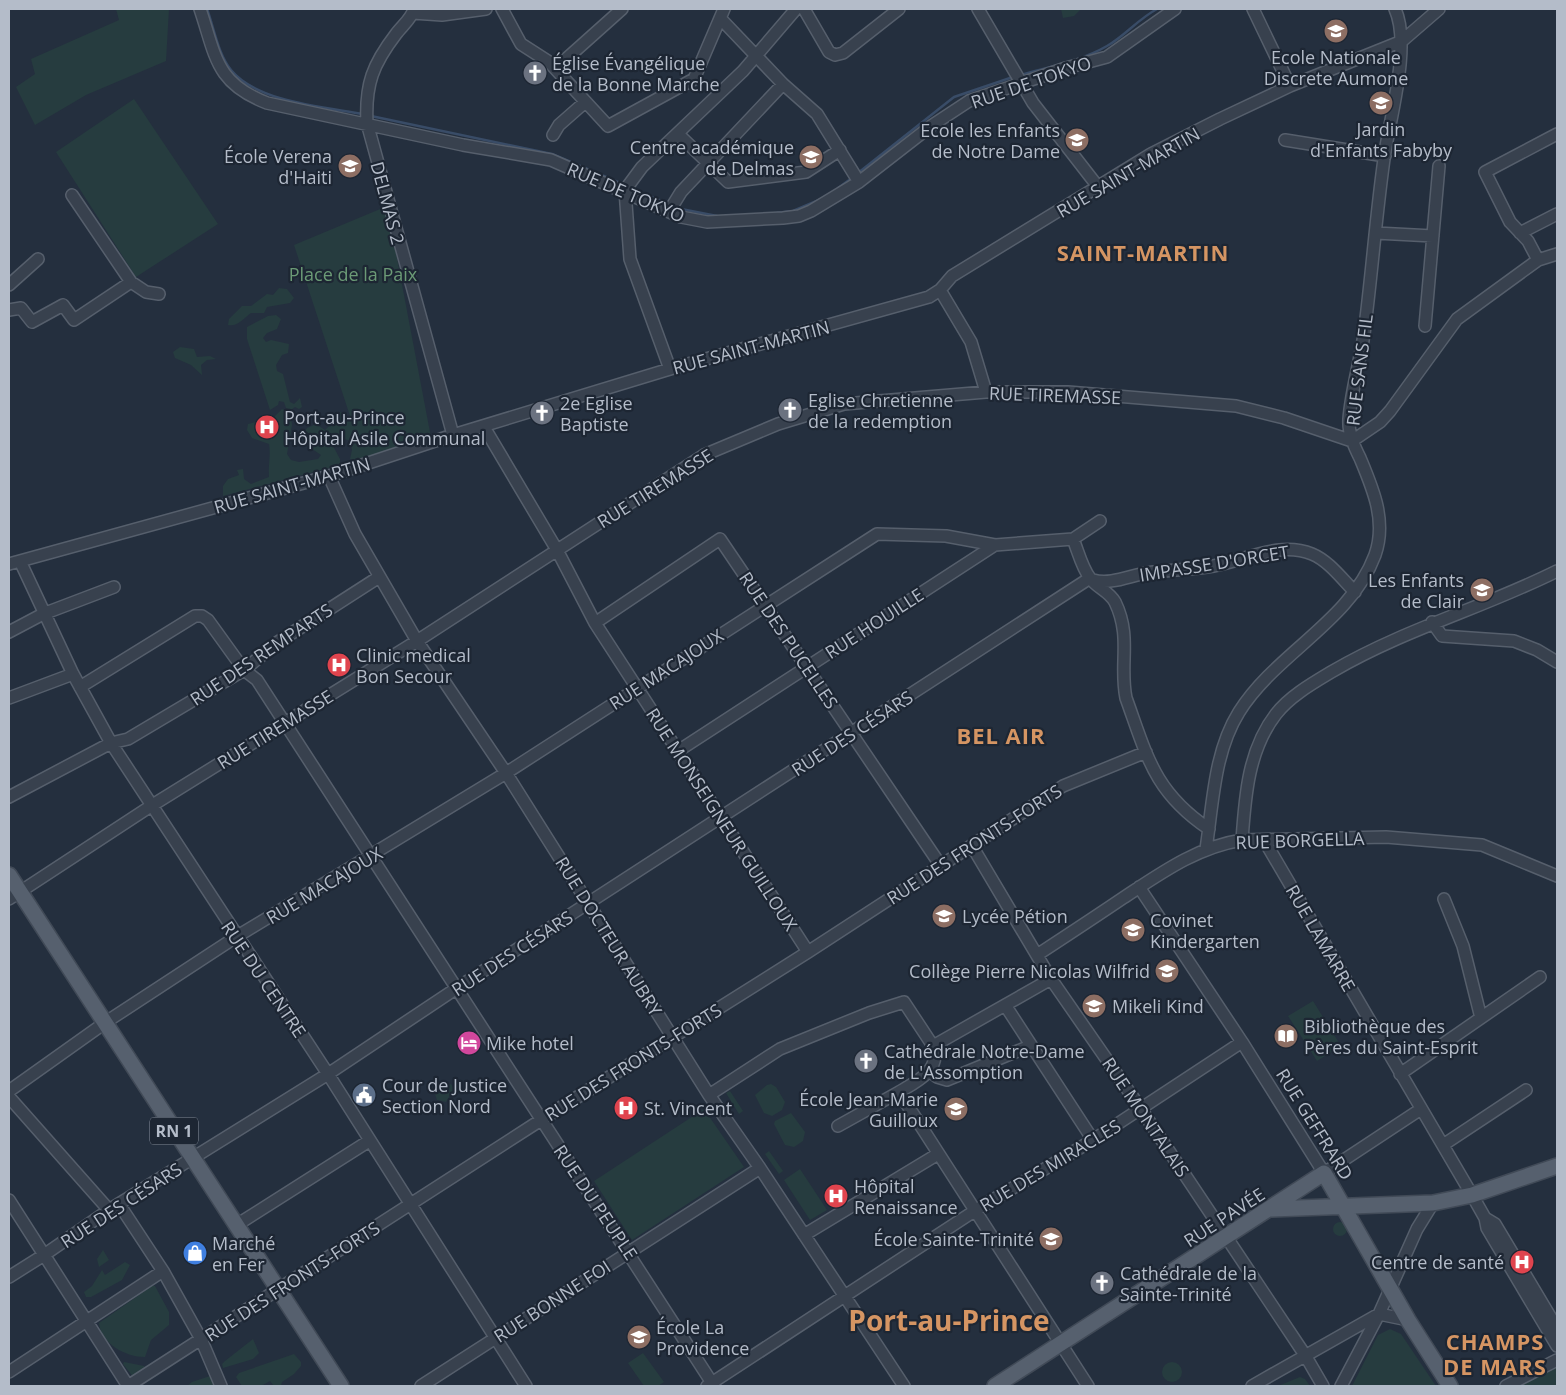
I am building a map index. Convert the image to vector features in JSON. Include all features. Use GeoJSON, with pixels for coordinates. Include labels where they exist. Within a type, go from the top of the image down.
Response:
{"type":"FeatureCollection","features":[{"type":"Feature","properties":{"kind":"main road","name":"RN 1"},"geometry":{"type":"LineString","coordinates":[[9,875],[14,895],[106,1022],[235,1226],[341,1386]]}},
{"type":"Feature","properties":{"kind":"main road"},"geometry":{"type":"LineString","coordinates":[[1272,1209],[1343,1208],[1433,1203],[1472,1195],[1557,1166]]}},
{"type":"Feature","properties":{"kind":"main road","name":"RUE GEFFRARD"},"geometry":{"type":"LineString","coordinates":[[1324,1173],[1390,1290],[1450,1386]]}},
{"type":"Feature","properties":{"kind":"main road","name":"RUE PAVÉE"},"geometry":{"type":"LineString","coordinates":[[995,1386],[1226,1239],[1324,1173]]}},
{"type":"Feature","properties":{"kind":"street","name":"RUE DE TOKYO"},"geometry":{"type":"LineString","coordinates":[[200,9],[221,72],[248,96],[267,103],[463,144],[551,160],[626,189],[681,217],[707,222],[750,221],[799,216],[859,182],[931,126],[969,101],[1019,78],[1106,57],[1175,9]]}},
{"type":"Feature","properties":{"kind":"street"},"geometry":{"type":"LineString","coordinates":[[414,11],[442,15],[486,9]]}},
{"type":"Feature","properties":{"kind":"street"},"geometry":{"type":"LineString","coordinates":[[502,9],[521,44],[556,68],[584,103],[608,126],[694,79],[722,13],[756,56],[783,84],[817,114],[859,182]]}},
{"type":"Feature","properties":{"kind":"street"},"geometry":{"type":"LineString","coordinates":[[556,68],[622,9]]}},
{"type":"Feature","properties":{"kind":"street"},"geometry":{"type":"LineString","coordinates":[[670,369],[630,259],[626,189],[642,167],[756,56],[796,9]]}},
{"type":"Feature","properties":{"kind":"street"},"geometry":{"type":"LineString","coordinates":[[804,9],[829,52],[835,55],[843,53],[900,9]]}},
{"type":"Feature","properties":{"kind":"street"},"geometry":{"type":"LineString","coordinates":[[978,9],[1033,103],[1099,188]]}},
{"type":"Feature","properties":{"kind":"street"},"geometry":{"type":"LineString","coordinates":[[1254,9],[1290,86]]}},
{"type":"Feature","properties":{"kind":"street","name":"RUE SANS FIL"},"geometry":{"type":"LineString","coordinates":[[1206,848],[1214,783],[1224,744],[1238,714],[1256,688],[1361,585],[1376,552],[1380,519],[1376,495],[1352,441],[1349,419],[1364,336],[1385,156],[1402,41],[1400,19],[1395,9]]}},
{"type":"Feature","properties":{"kind":"street","name":"RUE SAINT-MARTIN"},"geometry":{"type":"LineString","coordinates":[[14,563],[329,476],[453,435],[670,369],[920,300],[940,290],[952,276],[1099,188],[1151,154],[1290,86],[1369,52],[1402,41],[1439,9]]}},
{"type":"Feature","properties":{"kind":"street","name":"DELMAS 2"},"geometry":{"type":"LineString","coordinates":[[414,11],[380,55],[368,87],[367,123],[453,435]]}},
{"type":"Feature","properties":{"kind":"street"},"geometry":{"type":"LineString","coordinates":[[673,205],[681,192],[783,84]]}},
{"type":"Feature","properties":{"kind":"street"},"geometry":{"type":"LineString","coordinates":[[553,135],[560,125],[584,103]]}},
{"type":"Feature","properties":{"kind":"street"},"geometry":{"type":"LineString","coordinates":[[678,134],[728,182],[806,172],[840,150]]}},
{"type":"Feature","properties":{"kind":"street"},"geometry":{"type":"LineString","coordinates":[[1538,260],[1528,241],[1510,222],[1485,172],[1557,134]]}},
{"type":"Feature","properties":{"kind":"street"},"geometry":{"type":"LineString","coordinates":[[1285,140],[1385,156]]}},
{"type":"Feature","properties":{"kind":"street"},"geometry":{"type":"LineString","coordinates":[[1425,326],[1439,166]]}},
{"type":"Feature","properties":{"kind":"street"},"geometry":{"type":"LineString","coordinates":[[72,195],[131,282],[146,292],[160,294]]}},
{"type":"Feature","properties":{"kind":"street"},"geometry":{"type":"LineString","coordinates":[[1520,233],[1557,214]]}},
{"type":"Feature","properties":{"kind":"street"},"geometry":{"type":"LineString","coordinates":[[1376,233],[1433,236]]}},
{"type":"Feature","properties":{"kind":"street"},"geometry":{"type":"LineString","coordinates":[[1352,441],[1380,422],[1390,411],[1457,319],[1538,260],[1557,254]]}},
{"type":"Feature","properties":{"kind":"street"},"geometry":{"type":"LineString","coordinates":[[9,285],[38,259]]}},
{"type":"Feature","properties":{"kind":"street"},"geometry":{"type":"LineString","coordinates":[[9,310],[21,308],[32,322],[63,305],[74,320],[131,282]]}},
{"type":"Feature","properties":{"kind":"street"},"geometry":{"type":"LineString","coordinates":[[940,290],[971,342],[986,392]]}},
{"type":"Feature","properties":{"kind":"street","name":"RUE TIREMASSE"},"geometry":{"type":"LineString","coordinates":[[14,895],[151,806],[417,641],[704,456],[778,424],[844,404],[986,392],[1068,392],[1236,406],[1284,418],[1352,441]]}},
{"type":"Feature","properties":{"kind":"street","name":"RUE MONSEIGNEUR GUILLOUX"},"geometry":{"type":"LineString","coordinates":[[484,427],[557,550],[595,622],[808,952]]}},
{"type":"Feature","properties":{"kind":"street","name":"RUE DOCTEUR AUBRY"},"geometry":{"type":"LineString","coordinates":[[329,476],[355,534],[417,641],[506,773],[709,1095],[760,1168],[904,1386]]}},
{"type":"Feature","properties":{"kind":"street"},"geometry":{"type":"LineString","coordinates":[[1100,521],[1073,539],[1090,578],[1109,595],[1122,623],[1125,640],[1124,687],[1126,698],[1158,782],[1190,816],[1209,829]]}},
{"type":"Feature","properties":{"kind":"street","name":"RUE MACAJOUX"},"geometry":{"type":"LineString","coordinates":[[9,1091],[106,1022],[236,937],[506,773],[765,604],[877,534],[946,536],[995,545],[1073,539]]}},
{"type":"Feature","properties":{"kind":"street","name":"RUE DES PUCELLES"},"geometry":{"type":"LineString","coordinates":[[595,622],[720,539],[941,866]]}},
{"type":"Feature","properties":{"kind":"street","name":"RUE HOUILLE"},"geometry":{"type":"LineString","coordinates":[[678,751],[995,545]]}},
{"type":"Feature","properties":{"kind":"street","name":"IMPASSE D'ORCET"},"geometry":{"type":"LineString","coordinates":[[1090,578],[1106,582],[1170,569],[1207,567],[1283,549],[1299,550],[1314,554],[1326,562],[1355,592]]}},
{"type":"Feature","properties":{"kind":"street","name":"RUE DU CENTRE"},"geometry":{"type":"LineString","coordinates":[[14,563],[111,743],[236,937],[328,1074],[494,1339],[526,1386]]}},
{"type":"Feature","properties":{"kind":"street"},"geometry":{"type":"LineString","coordinates":[[1242,840],[1246,793],[1252,762],[1264,734],[1276,714],[1297,695],[1324,676],[1398,637],[1432,622],[1526,587],[1557,571]]}},
{"type":"Feature","properties":{"kind":"street","name":"RUE DES REMPARTS"},"geometry":{"type":"LineString","coordinates":[[9,797],[111,743],[128,739],[244,670],[278,642],[379,577]]}},
{"type":"Feature","properties":{"kind":"street","name":"RUE DES CÉSARS"},"geometry":{"type":"LineString","coordinates":[[9,1277],[44,1256],[114,1207],[328,1074],[457,988],[852,734],[1090,578]]}},
{"type":"Feature","properties":{"kind":"street"},"geometry":{"type":"LineString","coordinates":[[9,632],[43,614],[114,587]]}},
{"type":"Feature","properties":{"kind":"street","name":"RUE DU PEUPLE"},"geometry":{"type":"LineString","coordinates":[[80,687],[195,616],[202,616],[208,620],[244,670],[257,680],[541,1120],[629,1252],[711,1385]]}},
{"type":"Feature","properties":{"kind":"street"},"geometry":{"type":"LineString","coordinates":[[1432,622],[1442,636],[1514,641],[1536,650],[1557,662]]}},
{"type":"Feature","properties":{"kind":"street"},"geometry":{"type":"LineString","coordinates":[[9,698],[73,674]]}},
{"type":"Feature","properties":{"kind":"street","name":"RUE DES FRONTS-FORTS"},"geometry":{"type":"LineString","coordinates":[[128,1386],[541,1120],[808,952],[1063,786],[1146,752]]}},
{"type":"Feature","properties":{"kind":"street","name":"RUE BORGELLA"},"geometry":{"type":"LineString","coordinates":[[1038,955],[1170,867],[1206,848],[1242,840],[1386,837],[1482,845],[1557,876]]}},
{"type":"Feature","properties":{"kind":"street","name":"RUE LAMARRE"},"geometry":{"type":"LineString","coordinates":[[1264,840],[1472,1195],[1485,1218],[1486,1228],[1557,1346]]}},
{"type":"Feature","properties":{"kind":"street","name":"RUE MONTALAIS"},"geometry":{"type":"LineString","coordinates":[[972,846],[1051,979],[1141,1109],[1305,1355],[1323,1386]]}},
{"type":"Feature","properties":{"kind":"street","name":"RUE GEFFRARD"},"geometry":{"type":"LineString","coordinates":[[1139,888],[1242,1042],[1324,1173]]}},
{"type":"Feature","properties":{"kind":"street"},"geometry":{"type":"LineString","coordinates":[[1444,899],[1463,946],[1481,1018]]}},
{"type":"Feature","properties":{"kind":"street"},"geometry":{"type":"LineString","coordinates":[[1400,1074],[1540,977]]}},
{"type":"Feature","properties":{"kind":"street"},"geometry":{"type":"LineString","coordinates":[[933,1046],[1051,979]]}},
{"type":"Feature","properties":{"kind":"street"},"geometry":{"type":"LineString","coordinates":[[709,1095],[780,1049],[869,1013],[904,1002],[933,1046],[936,1058],[930,1071],[899,1092],[838,1126]]}},
{"type":"Feature","properties":{"kind":"street"},"geometry":{"type":"LineString","coordinates":[[1005,1005],[1093,1140]]}},
{"type":"Feature","properties":{"kind":"street","name":"RUE DES MIRACLES"},"geometry":{"type":"LineString","coordinates":[[711,1385],[976,1210],[1093,1140],[1242,1042]]}},
{"type":"Feature","properties":{"kind":"street"},"geometry":{"type":"LineString","coordinates":[[930,1071],[937,1077],[946,1080],[1030,1046]]}},
{"type":"Feature","properties":{"kind":"street"},"geometry":{"type":"LineString","coordinates":[[1443,1145],[1526,1090]]}},
{"type":"Feature","properties":{"kind":"street"},"geometry":{"type":"LineString","coordinates":[[899,1092],[1088,1386]]}},
{"type":"Feature","properties":{"kind":"street"},"geometry":{"type":"LineString","coordinates":[[9,1097],[114,1207],[163,1271],[202,1339],[221,1386]]}},
{"type":"Feature","properties":{"kind":"street","name":"RUE PAVÉE"},"geometry":{"type":"LineString","coordinates":[[1324,1173],[1421,1109]]}},
{"type":"Feature","properties":{"kind":"street"},"geometry":{"type":"LineString","coordinates":[[235,1226],[369,1141]]}},
{"type":"Feature","properties":{"kind":"street"},"geometry":{"type":"LineString","coordinates":[[804,1235],[938,1154]]}},
{"type":"Feature","properties":{"kind":"street","name":"RUE BONNE FOI"},"geometry":{"type":"LineString","coordinates":[[421,1386],[760,1168]]}},
{"type":"Feature","properties":{"kind":"street"},"geometry":{"type":"LineString","coordinates":[[9,1200],[128,1386]]}},
{"type":"Feature","properties":{"kind":"street"},"geometry":{"type":"LineString","coordinates":[[1341,1386],[1379,1314],[1417,1229],[1433,1203]]}},
{"type":"Feature","properties":{"kind":"street","name":"RUE LAMARRE"},"geometry":{"type":"LineString","coordinates":[[1485,1218],[1495,1224],[1557,1328]]}},
{"type":"Feature","properties":{"kind":"street"},"geometry":{"type":"LineString","coordinates":[[9,1372],[163,1271]]}},
{"type":"Feature","properties":{"kind":"street"},"geometry":{"type":"LineString","coordinates":[[1252,1386],[1379,1314],[1408,1320]]}},
{"type":"Feature","properties":{"kind":"street"},"geometry":{"type":"LineString","coordinates":[[1506,1386],[1557,1360]]}},
{"type":"Feature","properties":{"kind":"green space"},"geometry":{"type":"Polygon","coordinates":[[[116,9],[169,9],[166,61],[86,95],[35,125],[16,87],[35,74],[31,59],[119,20],[116,9]]]}},
{"type":"Feature","properties":{"kind":"green space"},"geometry":{"type":"Polygon","coordinates":[[[1061,9],[1081,9],[1074,16],[1063,18],[1061,9]]]}},
{"type":"Feature","properties":{"kind":"green space"},"geometry":{"type":"Polygon","coordinates":[[[134,99],[218,224],[136,277],[56,152],[134,99]]]}},
{"type":"Feature","properties":{"kind":"green space","name":"Place de la Paix"},"geometry":{"type":"Polygon","coordinates":[[[385,207],[396,253],[433,448],[365,463],[363,458],[355,461],[350,459],[352,450],[350,441],[334,438],[332,444],[340,459],[340,465],[223,496],[223,486],[228,479],[239,475],[237,470],[243,469],[244,479],[251,484],[269,477],[269,444],[252,438],[247,430],[248,424],[273,418],[282,409],[290,412],[292,425],[287,454],[291,460],[299,462],[318,459],[321,455],[305,444],[302,436],[307,428],[316,424],[325,430],[332,423],[334,416],[341,412],[346,417],[350,416],[294,245],[385,207]]]}},
{"type":"Feature","properties":{"kind":"green space"},"geometry":{"type":"Polygon","coordinates":[[[279,288],[287,289],[294,298],[290,303],[267,307],[264,313],[251,313],[238,323],[228,325],[229,319],[242,306],[251,306],[267,294],[273,295],[279,288]]]}},
{"type":"Feature","properties":{"kind":"green space"},"geometry":{"type":"Polygon","coordinates":[[[276,315],[281,319],[277,329],[267,333],[263,338],[266,342],[271,340],[289,344],[288,353],[282,355],[276,365],[277,371],[283,374],[290,402],[294,404],[300,398],[302,407],[299,409],[295,407],[291,410],[286,408],[284,402],[279,401],[278,405],[270,410],[247,339],[247,327],[268,316],[276,315]]]}},
{"type":"Feature","properties":{"kind":"green space"},"geometry":{"type":"Polygon","coordinates":[[[180,347],[194,349],[197,357],[210,356],[216,359],[207,360],[201,365],[202,375],[191,365],[175,358],[173,352],[180,347]]]}},
{"type":"Feature","properties":{"kind":"green space"},"geometry":{"type":"Polygon","coordinates":[[[1313,1001],[1341,1046],[1317,1061],[1288,1016],[1313,1001]]]}},
{"type":"Feature","properties":{"kind":"green space"},"geometry":{"type":"Polygon","coordinates":[[[451,1084],[454,1088],[446,1102],[437,1100],[435,1094],[439,1086],[451,1084]]]}},
{"type":"Feature","properties":{"kind":"green space"},"geometry":{"type":"Polygon","coordinates":[[[771,1084],[776,1087],[785,1102],[782,1110],[772,1116],[764,1113],[755,1095],[771,1084]]]}},
{"type":"Feature","properties":{"kind":"green space"},"geometry":{"type":"Polygon","coordinates":[[[730,1091],[743,1111],[739,1114],[726,1093],[730,1091]]]}},
{"type":"Feature","properties":{"kind":"green space"},"geometry":{"type":"Polygon","coordinates":[[[704,1109],[744,1167],[632,1240],[594,1181],[704,1109]]]}},
{"type":"Feature","properties":{"kind":"green space"},"geometry":{"type":"Polygon","coordinates":[[[791,1113],[805,1132],[803,1141],[794,1147],[785,1145],[774,1124],[775,1121],[791,1113]]]}},
{"type":"Feature","properties":{"kind":"green space"},"geometry":{"type":"Polygon","coordinates":[[[769,1151],[783,1171],[779,1174],[765,1154],[769,1151]]]}},
{"type":"Feature","properties":{"kind":"green space"},"geometry":{"type":"Polygon","coordinates":[[[800,1169],[827,1210],[810,1220],[784,1180],[800,1169]]]}},
{"type":"Feature","properties":{"kind":"green space"},"geometry":{"type":"Polygon","coordinates":[[[1340,1222],[1345,1224],[1347,1229],[1345,1234],[1340,1236],[1335,1234],[1333,1229],[1335,1224],[1340,1222]]]}},
{"type":"Feature","properties":{"kind":"green space"},"geometry":{"type":"Polygon","coordinates":[[[103,1250],[109,1260],[99,1267],[97,1259],[103,1250]]]}},
{"type":"Feature","properties":{"kind":"green space"},"geometry":{"type":"Polygon","coordinates":[[[125,1262],[130,1265],[122,1280],[91,1297],[86,1297],[84,1292],[92,1286],[102,1270],[105,1275],[125,1262]]]}},
{"type":"Feature","properties":{"kind":"green space"},"geometry":{"type":"Polygon","coordinates":[[[152,1286],[155,1286],[169,1312],[169,1325],[151,1340],[145,1357],[130,1355],[109,1343],[104,1337],[99,1323],[152,1286]]]}},
{"type":"Feature","properties":{"kind":"green space"},"geometry":{"type":"Polygon","coordinates":[[[1390,1329],[1401,1334],[1436,1386],[1352,1386],[1378,1335],[1390,1329]]]}},
{"type":"Feature","properties":{"kind":"green space"},"geometry":{"type":"Polygon","coordinates":[[[253,1339],[259,1353],[253,1359],[223,1368],[222,1364],[225,1361],[253,1339]]]}},
{"type":"Feature","properties":{"kind":"green space"},"geometry":{"type":"Polygon","coordinates":[[[643,1353],[664,1382],[658,1386],[644,1386],[628,1363],[643,1353]]]}},
{"type":"Feature","properties":{"kind":"green space"},"geometry":{"type":"Polygon","coordinates":[[[294,1354],[301,1362],[301,1366],[294,1374],[282,1382],[281,1386],[274,1386],[270,1381],[261,1386],[242,1386],[236,1377],[239,1373],[294,1354]]]}},
{"type":"Feature","properties":{"kind":"green space"},"geometry":{"type":"Polygon","coordinates":[[[124,1362],[144,1366],[147,1369],[134,1378],[123,1364],[124,1362]]]}},
{"type":"Feature","properties":{"kind":"green space"},"geometry":{"type":"Polygon","coordinates":[[[1172,1362],[1179,1365],[1182,1372],[1179,1379],[1172,1382],[1165,1379],[1162,1372],[1165,1365],[1172,1362]]]}},
{"type":"Feature","properties":{"kind":"green space"},"geometry":{"type":"Polygon","coordinates":[[[1557,1364],[1557,1386],[1509,1386],[1557,1364]]]}},
{"type":"Feature","properties":{"kind":"green space"},"geometry":{"type":"Polygon","coordinates":[[[210,1376],[214,1386],[187,1386],[192,1382],[210,1376]]]}},
{"type":"Feature","properties":{"kind":"green space"},"geometry":{"type":"Polygon","coordinates":[[[1300,1377],[1305,1379],[1310,1386],[1278,1386],[1300,1377]]]}},
{"type":"Feature","properties":{"kind":"waterway"},"geometry":{"type":"LineString","coordinates":[[207,9],[223,56],[231,70],[243,81],[274,96],[292,101],[363,114]]}},
{"type":"Feature","properties":{"kind":"waterway"},"geometry":{"type":"LineString","coordinates":[[1021,75],[1087,56],[1114,42],[1157,9]]}},
{"type":"Feature","properties":{"kind":"waterway"},"geometry":{"type":"LineString","coordinates":[[858,173],[954,97],[1013,77]]}},
{"type":"Feature","properties":{"kind":"waterway"},"geometry":{"type":"LineString","coordinates":[[371,116],[552,154],[625,185]]}},
{"type":"Feature","properties":{"kind":"waterway"},"geometry":{"type":"LineString","coordinates":[[838,188],[852,178]]}},
{"type":"Feature","properties":{"kind":"waterway"},"geometry":{"type":"LineString","coordinates":[[630,188],[671,205]]}},
{"type":"Feature","properties":{"kind":"waterway"},"geometry":{"type":"LineString","coordinates":[[777,213],[793,211],[819,200]]}},
{"type":"Feature","properties":{"kind":"waterway"},"geometry":{"type":"LineString","coordinates":[[676,208],[717,216]]}},
{"type":"Feature","properties":{"kind":"place","name":"Ecole Nationale Discrete Aumone"},"geometry":{"type":"Point","coordinates":[1336,31]}},
{"type":"Feature","properties":{"kind":"place","name":"Église Évangélique de la Bonne Marche"},"geometry":{"type":"Point","coordinates":[535,73]}},
{"type":"Feature","properties":{"kind":"place","name":"Jardin d'Enfants Fabyby"},"geometry":{"type":"Point","coordinates":[1381,103]}},
{"type":"Feature","properties":{"kind":"place","name":"Ecole les Enfants de Notre Dame"},"geometry":{"type":"Point","coordinates":[1077,140]}},
{"type":"Feature","properties":{"kind":"place","name":"Centre académique de Delmas"},"geometry":{"type":"Point","coordinates":[811,157]}},
{"type":"Feature","properties":{"kind":"place","name":"École Verena d'Haiti"},"geometry":{"type":"Point","coordinates":[350,166]}},
{"type":"Feature","properties":{"kind":"place","name":"Eglise Chretienne de la redemption"},"geometry":{"type":"Point","coordinates":[790,410]}},
{"type":"Feature","properties":{"kind":"place","name":"2e Eglise Baptiste"},"geometry":{"type":"Point","coordinates":[542,413]}},
{"type":"Feature","properties":{"kind":"place","name":"Port-au-Prince Hôpital Asile Communal"},"geometry":{"type":"Point","coordinates":[267,427]}},
{"type":"Feature","properties":{"kind":"place","name":"Les Enfants de Clair"},"geometry":{"type":"Point","coordinates":[1482,590]}},
{"type":"Feature","properties":{"kind":"place","name":"Clinic medical Bon Secour"},"geometry":{"type":"Point","coordinates":[339,665]}},
{"type":"Feature","properties":{"kind":"place","name":"Lycée Pétion"},"geometry":{"type":"Point","coordinates":[944,916]}},
{"type":"Feature","properties":{"kind":"place","name":"Covinet Kindergarten"},"geometry":{"type":"Point","coordinates":[1133,930]}},
{"type":"Feature","properties":{"kind":"place","name":"Collège Pierre Nicolas Wilfrid"},"geometry":{"type":"Point","coordinates":[1167,971]}},
{"type":"Feature","properties":{"kind":"place","name":"Mikeli Kind"},"geometry":{"type":"Point","coordinates":[1094,1006]}},
{"type":"Feature","properties":{"kind":"place","name":"Bibliothèque des Pères du Saint-Esprit"},"geometry":{"type":"Point","coordinates":[1286,1036]}},
{"type":"Feature","properties":{"kind":"place","name":"Mike hotel"},"geometry":{"type":"Point","coordinates":[469,1043]}},
{"type":"Feature","properties":{"kind":"place","name":"Cathédrale Notre-Dame de L'Assomption"},"geometry":{"type":"Point","coordinates":[866,1061]}},
{"type":"Feature","properties":{"kind":"place","name":"Cour de Justice Section Nord"},"geometry":{"type":"Point","coordinates":[364,1095]}},
{"type":"Feature","properties":{"kind":"place","name":"St. Vincent"},"geometry":{"type":"Point","coordinates":[626,1108]}},
{"type":"Feature","properties":{"kind":"place","name":"École Jean-Marie Guilloux"},"geometry":{"type":"Point","coordinates":[956,1109]}},
{"type":"Feature","properties":{"kind":"place","name":"Hôpital Renaissance"},"geometry":{"type":"Point","coordinates":[836,1196]}},
{"type":"Feature","properties":{"kind":"place","name":"École Sainte-Trinité"},"geometry":{"type":"Point","coordinates":[1051,1239]}},
{"type":"Feature","properties":{"kind":"place","name":"Marché en Fer"},"geometry":{"type":"Point","coordinates":[195,1253]}},
{"type":"Feature","properties":{"kind":"place","name":"Centre de santé"},"geometry":{"type":"Point","coordinates":[1522,1262]}},
{"type":"Feature","properties":{"kind":"place","name":"Cathédrale de la Sainte-Trinité"},"geometry":{"type":"Point","coordinates":[1102,1283]}},
{"type":"Feature","properties":{"kind":"place","name":"École La Providence"},"geometry":{"type":"Point","coordinates":[639,1337]}},
{"type":"Feature","properties":{"kind":"district","name":"SAINT-MARTIN"},"geometry":{"type":"Point","coordinates":[1143,252]}},
{"type":"Feature","properties":{"kind":"district","name":"BEL AIR"},"geometry":{"type":"Point","coordinates":[1001,735]}},
{"type":"Feature","properties":{"kind":"district","name":"Port-au-Prince"},"geometry":{"type":"Point","coordinates":[949,1320]}},
{"type":"Feature","properties":{"kind":"district","name":"CHAMPS DE MARS"},"geometry":{"type":"Point","coordinates":[1495,1354]}}]}
